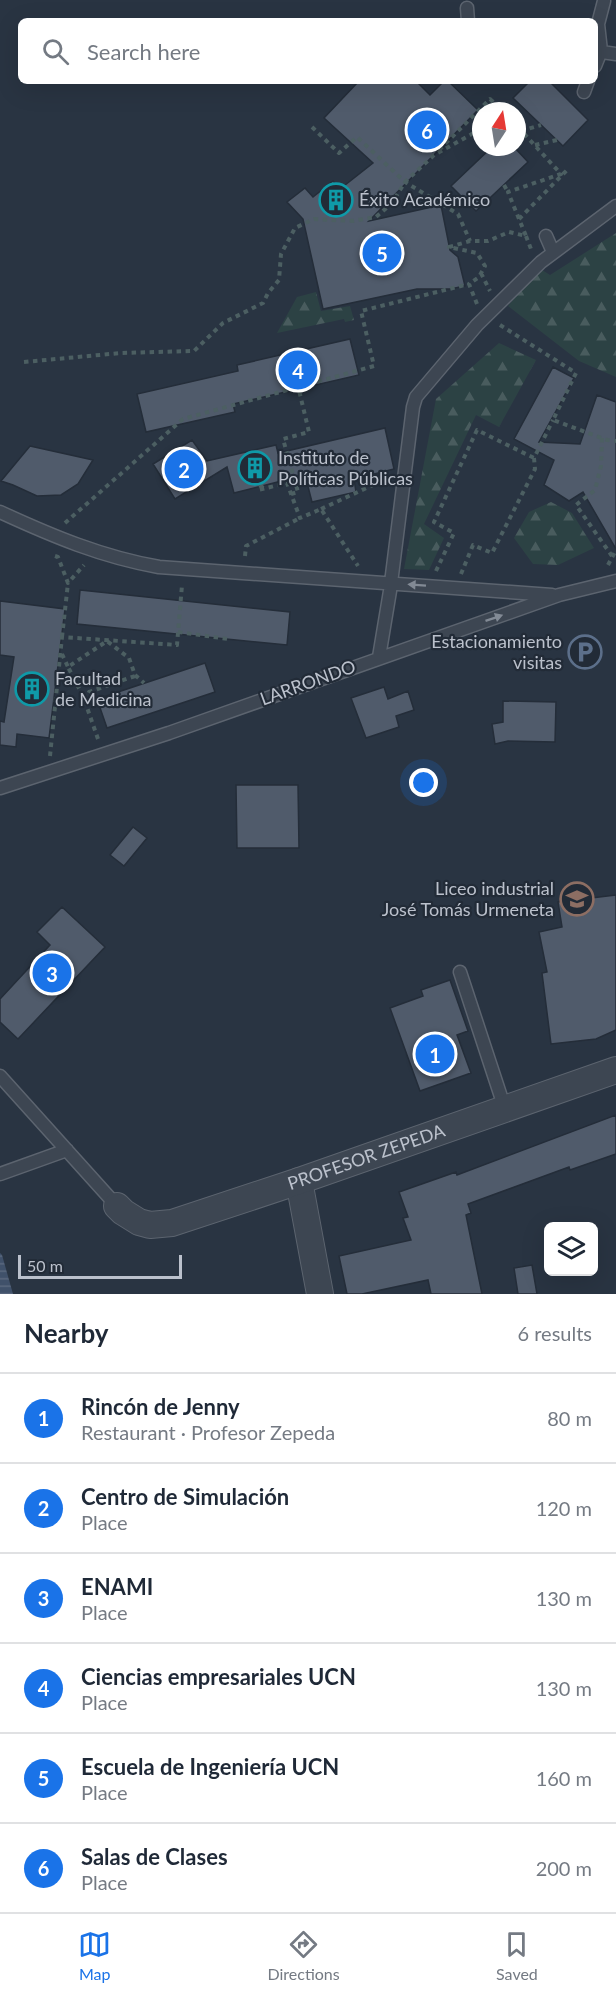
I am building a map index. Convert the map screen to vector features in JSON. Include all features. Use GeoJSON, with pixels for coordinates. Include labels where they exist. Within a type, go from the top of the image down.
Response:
{"type":"FeatureCollection","features":[{"type":"Feature","properties":{"kind":"street","name":"PROFESOR ZEPEDA"},"geometry":{"type":"LineString","coordinates":[[117,1206],[139,1222],[161,1225],[299,1181],[616,1070]]}},
{"type":"Feature","properties":{"kind":"street"},"geometry":{"type":"LineString","coordinates":[[299,1181],[320,1294]]}},
{"type":"Feature","properties":{"kind":"lane"},"geometry":{"type":"LineString","coordinates":[[604,1],[598,24],[598,51],[616,54]]}},
{"type":"Feature","properties":{"kind":"lane"},"geometry":{"type":"LineString","coordinates":[[467,8],[468,18]]}},
{"type":"Feature","properties":{"kind":"lane"},"geometry":{"type":"LineString","coordinates":[[379,657],[391,583],[413,407],[422,388],[477,325],[553,252],[616,206]]}},
{"type":"Feature","properties":{"kind":"lane"},"geometry":{"type":"LineString","coordinates":[[546,236],[553,252]]}},
{"type":"Feature","properties":{"kind":"lane"},"geometry":{"type":"LineString","coordinates":[[0,512],[49,534],[113,558],[159,567],[559,595]]}},
{"type":"Feature","properties":{"kind":"lane","name":"LARRONDO"},"geometry":{"type":"LineString","coordinates":[[0,788],[169,733],[559,595],[616,581]]}},
{"type":"Feature","properties":{"kind":"lane"},"geometry":{"type":"LineString","coordinates":[[460,972],[505,1109]]}},
{"type":"Feature","properties":{"kind":"lane"},"geometry":{"type":"LineString","coordinates":[[0,1076],[5,1089],[67,1150],[117,1206]]}},
{"type":"Feature","properties":{"kind":"lane"},"geometry":{"type":"LineString","coordinates":[[0,1174],[67,1150]]}},
{"type":"Feature","properties":{"kind":"path"},"geometry":{"type":"LineString","coordinates":[[24,362],[121,353],[194,351],[223,323],[263,303],[279,280],[281,254],[295,228],[314,219],[353,220],[376,217],[392,202],[405,182],[472,117]]}},
{"type":"Feature","properties":{"kind":"path"},"geometry":{"type":"LineString","coordinates":[[526,130],[541,125]]}},
{"type":"Feature","properties":{"kind":"path"},"geometry":{"type":"LineString","coordinates":[[312,127],[339,153],[357,137],[405,182],[458,214],[470,241]]}},
{"type":"Feature","properties":{"kind":"path"},"geometry":{"type":"LineString","coordinates":[[434,155],[472,134]]}},
{"type":"Feature","properties":{"kind":"path"},"geometry":{"type":"LineString","coordinates":[[526,136],[561,174]]}},
{"type":"Feature","properties":{"kind":"path"},"geometry":{"type":"LineString","coordinates":[[534,145],[557,140]]}},
{"type":"Feature","properties":{"kind":"path"},"geometry":{"type":"LineString","coordinates":[[519,219],[568,168]]}},
{"type":"Feature","properties":{"kind":"path"},"geometry":{"type":"LineString","coordinates":[[508,192],[561,174]]}},
{"type":"Feature","properties":{"kind":"path"},"geometry":{"type":"LineString","coordinates":[[49,534],[89,504],[183,419],[374,366],[361,311],[469,284],[478,277],[485,266],[477,253],[449,247],[470,241],[488,241],[509,232],[526,236],[504,185]]}},
{"type":"Feature","properties":{"kind":"path"},"geometry":{"type":"LineString","coordinates":[[481,273],[493,298]]}},
{"type":"Feature","properties":{"kind":"path"},"geometry":{"type":"LineString","coordinates":[[469,284],[480,308]]}},
{"type":"Feature","properties":{"kind":"path"},"geometry":{"type":"LineString","coordinates":[[455,588],[473,545],[492,553],[535,469],[534,458],[576,373],[498,325]]}},
{"type":"Feature","properties":{"kind":"path"},"geometry":{"type":"LineString","coordinates":[[291,494],[298,492],[283,439],[309,432],[298,386]]}},
{"type":"Feature","properties":{"kind":"path"},"geometry":{"type":"LineString","coordinates":[[553,420],[616,441]]}},
{"type":"Feature","properties":{"kind":"path"},"geometry":{"type":"LineString","coordinates":[[429,586],[454,533],[434,522],[477,430],[534,458]]}},
{"type":"Feature","properties":{"kind":"path"},"geometry":{"type":"LineString","coordinates":[[602,438],[601,466],[595,490],[576,505],[612,556]]}},
{"type":"Feature","properties":{"kind":"path"},"geometry":{"type":"LineString","coordinates":[[385,489],[388,468]]}},
{"type":"Feature","properties":{"kind":"path"},"geometry":{"type":"LineString","coordinates":[[244,573],[246,546],[387,478],[404,477]]}},
{"type":"Feature","properties":{"kind":"path"},"geometry":{"type":"LineString","coordinates":[[263,485],[258,490],[287,483],[300,518]]}},
{"type":"Feature","properties":{"kind":"path"},"geometry":{"type":"LineString","coordinates":[[321,509],[367,582]]}},
{"type":"Feature","properties":{"kind":"path"},"geometry":{"type":"LineString","coordinates":[[245,556],[256,557]]}},
{"type":"Feature","properties":{"kind":"path"},"geometry":{"type":"LineString","coordinates":[[345,562],[365,564]]}},
{"type":"Feature","properties":{"kind":"path"},"geometry":{"type":"LineString","coordinates":[[62,637],[177,645],[182,569]]}},
{"type":"Feature","properties":{"kind":"path"},"geometry":{"type":"LineString","coordinates":[[49,771],[68,583]]}},
{"type":"Feature","properties":{"kind":"path"},"geometry":{"type":"LineString","coordinates":[[178,632],[228,639]]}},
{"type":"Feature","properties":{"kind":"path"},"geometry":{"type":"LineString","coordinates":[[68,667],[107,641]]}},
{"type":"Feature","properties":{"kind":"path"},"geometry":{"type":"LineString","coordinates":[[107,641],[129,658],[135,675],[144,683]]}},
{"type":"Feature","properties":{"kind":"path"},"geometry":{"type":"LineString","coordinates":[[61,651],[85,702],[101,747]]}},
{"type":"Feature","properties":{"kind":"path"},"geometry":{"type":"LineString","coordinates":[[85,702],[89,692],[135,675]]}},
{"type":"Feature","properties":{"kind":"green space"},"geometry":{"type":"Polygon","coordinates":[[[616,233],[616,377],[579,361],[508,306],[539,268],[550,275],[616,233]]]}},
{"type":"Feature","properties":{"kind":"green space"},"geometry":{"type":"Polygon","coordinates":[[[316,292],[321,311],[350,306],[354,320],[345,322],[344,319],[277,333],[297,297],[316,292]]]}},
{"type":"Feature","properties":{"kind":"green space"},"geometry":{"type":"Polygon","coordinates":[[[499,343],[536,360],[499,427],[476,415],[424,524],[444,538],[429,570],[404,569],[436,399],[499,343]]]}},
{"type":"Feature","properties":{"kind":"green space"},"geometry":{"type":"Polygon","coordinates":[[[551,502],[572,513],[594,548],[558,565],[533,564],[514,538],[529,512],[551,502]]]}},
{"type":"Feature","properties":{"kind":"water"},"geometry":{"type":"Polygon","coordinates":[[[0,1253],[2,1255],[13,1294],[0,1294],[0,1253]]]}},
{"type":"Feature","properties":{"kind":"building"},"geometry":{"type":"Polygon","coordinates":[[[356,84],[419,84],[430,95],[441,84],[451,84],[472,104],[472,116],[369,221],[441,205],[450,250],[458,257],[465,286],[450,289],[417,289],[323,309],[303,219],[287,202],[305,188],[313,197],[333,181],[340,189],[373,163],[324,118],[356,84]]]}},
{"type":"Feature","properties":{"kind":"building"},"geometry":{"type":"Polygon","coordinates":[[[527,84],[552,84],[588,120],[563,146],[526,110],[526,102],[517,102],[513,98],[527,84]]]}},
{"type":"Feature","properties":{"kind":"building"},"geometry":{"type":"Polygon","coordinates":[[[483,156],[522,156],[528,162],[476,211],[451,186],[483,156]]]}},
{"type":"Feature","properties":{"kind":"building"},"geometry":{"type":"Polygon","coordinates":[[[350,339],[359,375],[233,404],[235,412],[146,432],[137,394],[238,371],[237,365],[350,339]]]}},
{"type":"Feature","properties":{"kind":"building"},"geometry":{"type":"Polygon","coordinates":[[[553,367],[574,378],[539,442],[580,444],[597,395],[616,402],[616,549],[583,492],[569,501],[544,485],[554,460],[514,439],[553,367]]]}},
{"type":"Feature","properties":{"kind":"building"},"geometry":{"type":"Polygon","coordinates":[[[385,428],[394,469],[354,479],[356,492],[312,502],[305,475],[234,493],[227,467],[175,499],[153,464],[192,440],[207,461],[276,445],[278,453],[385,428]]]}},
{"type":"Feature","properties":{"kind":"building"},"geometry":{"type":"Polygon","coordinates":[[[30,446],[93,460],[78,484],[61,495],[37,496],[1,481],[30,446]]]}},
{"type":"Feature","properties":{"kind":"building"},"geometry":{"type":"Polygon","coordinates":[[[80,590],[290,612],[287,645],[77,624],[80,590]]]}},
{"type":"Feature","properties":{"kind":"building","name":"Facultad de Medicina"},"geometry":{"type":"Polygon","coordinates":[[[0,601],[65,609],[49,738],[17,734],[16,747],[0,745],[0,721],[4,722],[14,657],[0,655],[0,601]]]}},
{"type":"Feature","properties":{"kind":"building"},"geometry":{"type":"Polygon","coordinates":[[[205,663],[215,692],[107,728],[97,699],[205,663]]]}},
{"type":"Feature","properties":{"kind":"building"},"geometry":{"type":"Polygon","coordinates":[[[384,687],[388,699],[408,691],[414,710],[396,716],[399,727],[366,738],[351,698],[384,687]]]}},
{"type":"Feature","properties":{"kind":"building"},"geometry":{"type":"Polygon","coordinates":[[[503,701],[556,702],[555,742],[508,741],[495,744],[492,724],[503,722],[503,701]]]}},
{"type":"Feature","properties":{"kind":"building"},"geometry":{"type":"Polygon","coordinates":[[[236,785],[298,785],[299,848],[237,848],[236,785]]]}},
{"type":"Feature","properties":{"kind":"building"},"geometry":{"type":"Polygon","coordinates":[[[133,827],[147,838],[124,866],[110,855],[133,827]]]}},
{"type":"Feature","properties":{"kind":"building"},"geometry":{"type":"Polygon","coordinates":[[[616,895],[616,1030],[596,1039],[551,1044],[542,973],[547,972],[539,932],[562,927],[558,902],[616,895]]]}},
{"type":"Feature","properties":{"kind":"building"},"geometry":{"type":"Polygon","coordinates":[[[62,907],[105,947],[18,1039],[0,1022],[0,999],[50,945],[37,932],[62,907]]]}},
{"type":"Feature","properties":{"kind":"building"},"geometry":{"type":"Polygon","coordinates":[[[450,980],[468,1031],[457,1035],[471,1073],[420,1091],[390,1008],[423,996],[421,990],[450,980]]]}},
{"type":"Feature","properties":{"kind":"building"},"geometry":{"type":"Polygon","coordinates":[[[616,1115],[616,1154],[570,1170],[569,1167],[468,1204],[471,1213],[466,1215],[482,1294],[431,1294],[428,1280],[362,1294],[347,1294],[339,1256],[411,1240],[403,1218],[408,1217],[399,1192],[456,1172],[457,1175],[616,1115]]]}},
{"type":"Feature","properties":{"kind":"building"},"geometry":{"type":"Polygon","coordinates":[[[532,1265],[537,1294],[518,1294],[514,1268],[532,1265]]]}},
{"type":"Feature","properties":{"kind":"place","name":"Salas de Clases"},"geometry":{"type":"Point","coordinates":[427,130]}},
{"type":"Feature","properties":{"kind":"place","name":"Éxito Académico"},"geometry":{"type":"Point","coordinates":[336,200]}},
{"type":"Feature","properties":{"kind":"place","name":"Escuela de Ingeniería UCN"},"geometry":{"type":"Point","coordinates":[382,253]}},
{"type":"Feature","properties":{"kind":"place","name":"Ciencias empresariales UCN"},"geometry":{"type":"Point","coordinates":[298,370]}},
{"type":"Feature","properties":{"kind":"place","name":"Instituto de Políticas Públicas"},"geometry":{"type":"Point","coordinates":[255,468]}},
{"type":"Feature","properties":{"kind":"place","name":"Centro de Simulación"},"geometry":{"type":"Point","coordinates":[184,469]}},
{"type":"Feature","properties":{"kind":"place","name":"Estacionamiento visitas"},"geometry":{"type":"Point","coordinates":[585,652]}},
{"type":"Feature","properties":{"kind":"place","name":"Facultad de Medicina"},"geometry":{"type":"Point","coordinates":[32,689]}},
{"type":"Feature","properties":{"kind":"place","name":"Liceo industrial José Tomás Urmeneta"},"geometry":{"type":"Point","coordinates":[577,899]}},
{"type":"Feature","properties":{"kind":"place","name":"ENAMI"},"geometry":{"type":"Point","coordinates":[52,973]}},
{"type":"Feature","properties":{"kind":"place","name":"Rincón de Jenny"},"geometry":{"type":"Point","coordinates":[435,1054]}}]}
